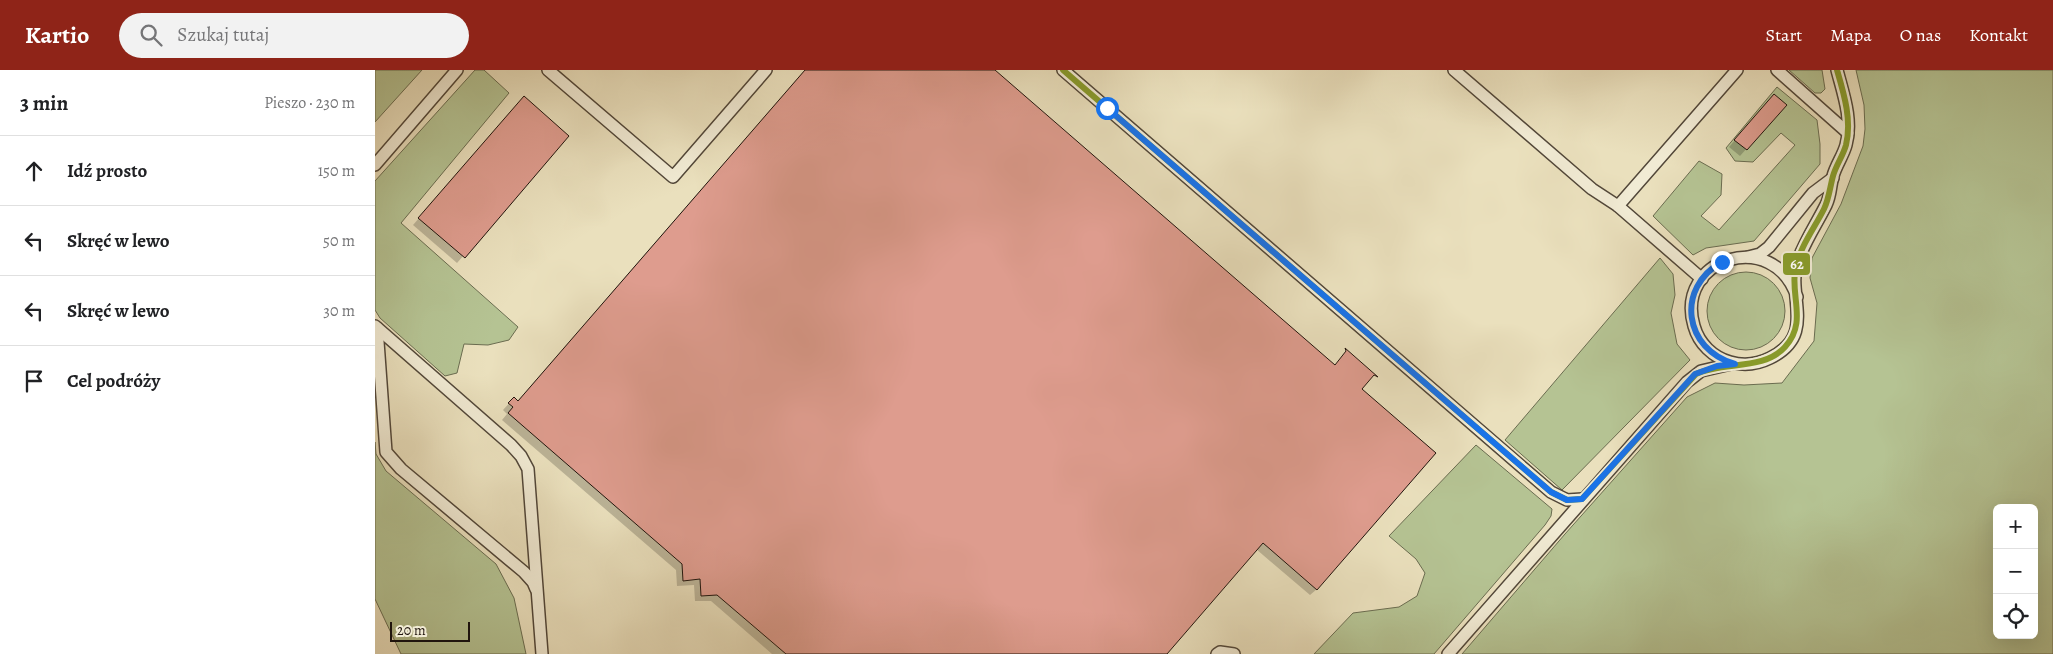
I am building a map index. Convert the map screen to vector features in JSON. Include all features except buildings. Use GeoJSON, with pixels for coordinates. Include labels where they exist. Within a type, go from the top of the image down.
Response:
{"type":"FeatureCollection","features":[{"type":"Feature","properties":{"kind":"lane"},"geometry":{"type":"LineString","coordinates":[[375,165],[457,70]]}},
{"type":"Feature","properties":{"kind":"lane"},"geometry":{"type":"LineString","coordinates":[[548,70],[673,176],[766,70]]}},
{"type":"Feature","properties":{"kind":"lane"},"geometry":{"type":"LineString","coordinates":[[1063,70],[1551,492],[1567,500],[1582,499]]}},
{"type":"Feature","properties":{"kind":"lane"},"geometry":{"type":"LineString","coordinates":[[1454,70],[1592,189],[1618,206],[1701,279]]}},
{"type":"Feature","properties":{"kind":"lane"},"geometry":{"type":"LineString","coordinates":[[1618,206],[1737,70]]}},
{"type":"Feature","properties":{"kind":"lane"},"geometry":{"type":"LineString","coordinates":[[1777,70],[1848,133]]}},
{"type":"Feature","properties":{"kind":"lane"},"geometry":{"type":"LineString","coordinates":[[1448,654],[1582,499],[1695,374],[1717,366],[1762,362],[1784,347],[1797,324],[1799,306],[1795,273],[1797,263],[1829,197],[1833,178],[1846,144],[1848,133],[1847,115],[1837,70]]}},
{"type":"Feature","properties":{"kind":"lane"},"geometry":{"type":"LineString","coordinates":[[1735,364],[1711,352],[1695,331],[1692,318],[1692,304],[1695,291],[1701,279],[1722,262],[1748,257],[1765,251],[1813,193],[1833,178]]}},
{"type":"Feature","properties":{"kind":"lane"},"geometry":{"type":"LineString","coordinates":[[1748,257],[1765,261],[1781,271],[1789,281],[1797,297]]}},
{"type":"Feature","properties":{"kind":"lane"},"geometry":{"type":"LineString","coordinates":[[376,327],[386,452],[401,469],[524,572],[533,582],[537,593]]}},
{"type":"Feature","properties":{"kind":"lane"},"geometry":{"type":"LineString","coordinates":[[376,327],[521,456],[528,469],[542,654]]}},
{"type":"Feature","properties":{"kind":"lane"},"geometry":{"type":"LineString","coordinates":[[1217,654],[1220,652],[1234,654]]}},
{"type":"Feature","properties":{"kind":"green space"},"geometry":{"type":"Polygon","coordinates":[[[375,70],[422,70],[375,122],[375,70]]]}},
{"type":"Feature","properties":{"kind":"green space"},"geometry":{"type":"Polygon","coordinates":[[[475,70],[484,70],[509,93],[401,223],[518,327],[509,340],[488,345],[464,344],[457,373],[445,376],[380,318],[375,310],[375,181],[475,70]]]}},
{"type":"Feature","properties":{"kind":"green space"},"geometry":{"type":"Polygon","coordinates":[[[1789,70],[1822,70],[1825,89],[1821,93],[1815,93],[1789,70]]]}},
{"type":"Feature","properties":{"kind":"green space"},"geometry":{"type":"Polygon","coordinates":[[[1856,70],[2053,70],[2053,654],[1462,654],[1565,534],[1687,397],[1715,383],[1744,385],[1782,383],[1814,341],[1817,303],[1810,278],[1812,258],[1841,204],[1863,146],[1865,129],[1864,105],[1856,70]]]}},
{"type":"Feature","properties":{"kind":"green space"},"geometry":{"type":"Polygon","coordinates":[[[1777,87],[1817,120],[1820,164],[1754,241],[1706,248],[1693,255],[1653,216],[1699,161],[1722,174],[1721,195],[1701,216],[1719,230],[1795,145],[1781,133],[1753,162],[1735,161],[1726,148],[1777,87]]]}},
{"type":"Feature","properties":{"kind":"green space"},"geometry":{"type":"Polygon","coordinates":[[[1660,258],[1673,274],[1675,295],[1671,313],[1677,344],[1690,360],[1562,490],[1505,440],[1660,258]]]}},
{"type":"Feature","properties":{"kind":"green space"},"geometry":{"type":"Polygon","coordinates":[[[1746,272],[1761,275],[1774,283],[1782,296],[1785,311],[1782,326],[1774,339],[1761,347],[1746,350],[1731,347],[1718,339],[1710,326],[1707,311],[1710,296],[1718,283],[1731,275],[1746,272]]]}},
{"type":"Feature","properties":{"kind":"green space"},"geometry":{"type":"Polygon","coordinates":[[[375,442],[376,454],[386,471],[496,564],[514,598],[526,654],[401,654],[375,599],[375,442]]]}},
{"type":"Feature","properties":{"kind":"green space"},"geometry":{"type":"Polygon","coordinates":[[[1476,445],[1552,509],[1551,516],[1545,525],[1434,654],[1314,654],[1353,613],[1399,607],[1417,596],[1425,573],[1416,559],[1389,536],[1476,445]]]}},
{"type":"Feature","properties":{"kind":"transit line","name":"62"},"geometry":{"type":"LineString","coordinates":[[1063,70],[1551,492],[1567,500],[1582,499],[1696,374],[1707,370],[1766,360],[1776,355],[1792,338],[1797,320],[1794,281],[1797,263],[1803,247],[1826,205],[1833,176],[1845,149],[1848,136],[1848,117],[1837,70]]}},
{"type":"Feature","properties":{"kind":"route"},"geometry":{"type":"LineString","coordinates":[[1107,108],[1423,384],[1551,492],[1567,500],[1582,499],[1695,374],[1717,366],[1735,364],[1714,355],[1699,339],[1691,313],[1693,295],[1701,279],[1722,262]]}}]}
